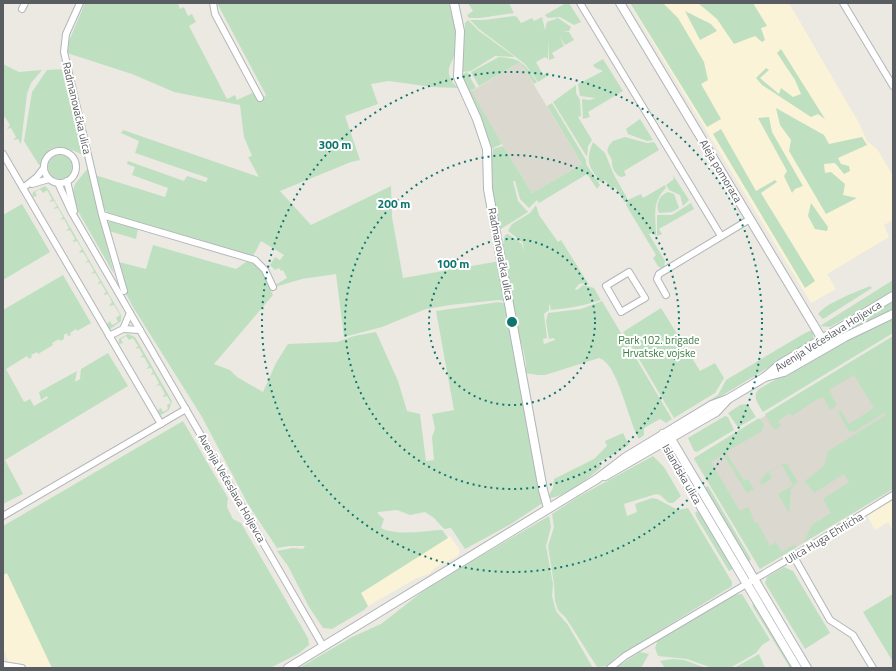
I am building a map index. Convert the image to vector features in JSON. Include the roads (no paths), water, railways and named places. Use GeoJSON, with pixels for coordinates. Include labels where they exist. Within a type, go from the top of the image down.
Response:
{"type":"FeatureCollection","features":[{"type":"Feature","properties":{"kind":"street","name":"Radmanovačka ulica"},"geometry":{"type":"LineString","coordinates":[[80,3],[66,34],[63,48],[102,215],[124,291]]}},
{"type":"Feature","properties":{"kind":"street"},"geometry":{"type":"LineString","coordinates":[[213,3],[215,14],[260,98]]}},
{"type":"Feature","properties":{"kind":"street","name":"Radmanovačka ulica"},"geometry":{"type":"LineString","coordinates":[[454,3],[460,31],[458,77],[477,119],[487,149],[488,189],[548,508]]}},
{"type":"Feature","properties":{"kind":"street"},"geometry":{"type":"LineString","coordinates":[[580,3],[721,236]]}},
{"type":"Feature","properties":{"kind":"street","name":"Aleja pomoraca"},"geometry":{"type":"LineString","coordinates":[[620,3],[822,339]]}},
{"type":"Feature","properties":{"kind":"street"},"geometry":{"type":"LineString","coordinates":[[843,3],[893,86]]}},
{"type":"Feature","properties":{"kind":"street"},"geometry":{"type":"LineString","coordinates":[[59,150],[69,153],[75,162],[76,168],[71,178],[67,181],[58,183],[49,179],[44,169],[43,164],[49,154],[59,150]]}},
{"type":"Feature","properties":{"kind":"street"},"geometry":{"type":"LineString","coordinates":[[3,154],[26,187],[160,424]]}},
{"type":"Feature","properties":{"kind":"street"},"geometry":{"type":"LineString","coordinates":[[26,187],[44,169]]}},
{"type":"Feature","properties":{"kind":"street"},"geometry":{"type":"LineString","coordinates":[[26,187],[49,179]]}},
{"type":"Feature","properties":{"kind":"street","name":"Avenija Većeslava Holjevca"},"geometry":{"type":"LineString","coordinates":[[67,181],[74,210],[79,223]]}},
{"type":"Feature","properties":{"kind":"street","name":"Avenija Većeslava Holjevca"},"geometry":{"type":"LineString","coordinates":[[58,183],[71,211],[323,646]]}},
{"type":"Feature","properties":{"kind":"street"},"geometry":{"type":"LineString","coordinates":[[102,215],[255,260],[265,270],[273,287]]}},
{"type":"Feature","properties":{"kind":"street"},"geometry":{"type":"LineString","coordinates":[[666,295],[658,281],[659,275],[750,218]]}},
{"type":"Feature","properties":{"kind":"street"},"geometry":{"type":"LineString","coordinates":[[629,272],[645,298],[621,312],[606,286],[629,272]]}},
{"type":"Feature","properties":{"kind":"street","name":"Avenija Većeslava Holjevca"},"geometry":{"type":"LineString","coordinates":[[288,668],[596,479],[619,461],[712,405],[728,399],[765,377],[779,365],[893,296]]}},
{"type":"Feature","properties":{"kind":"street"},"geometry":{"type":"LineString","coordinates":[[123,329],[130,313]]}},
{"type":"Feature","properties":{"kind":"street","name":"Avenija Većeslava Holjevca"},"geometry":{"type":"LineString","coordinates":[[765,377],[784,372],[844,337],[893,314]]}},
{"type":"Feature","properties":{"kind":"street"},"geometry":{"type":"LineString","coordinates":[[109,336],[123,329],[140,330]]}},
{"type":"Feature","properties":{"kind":"street"},"geometry":{"type":"LineString","coordinates":[[805,361],[814,353],[822,339]]}},
{"type":"Feature","properties":{"kind":"street","name":"Avenija Većeslava Holjevca"},"geometry":{"type":"LineString","coordinates":[[596,479],[617,470],[716,412],[728,399]]}},
{"type":"Feature","properties":{"kind":"street"},"geometry":{"type":"LineString","coordinates":[[3,516],[186,409]]}},
{"type":"Feature","properties":{"kind":"street","name":"Islandska ulica"},"geometry":{"type":"LineString","coordinates":[[663,434],[750,582],[797,668]]}},
{"type":"Feature","properties":{"kind":"street","name":"Ulica Huga Ehrlicha"},"geometry":{"type":"LineString","coordinates":[[610,668],[624,656],[794,557],[893,495]]}},
{"type":"Feature","properties":{"kind":"street"},"geometry":{"type":"LineString","coordinates":[[794,557],[830,620],[853,636],[873,668]]}},
{"type":"Feature","properties":{"kind":"street","name":"Islandska ulica"},"geometry":{"type":"LineString","coordinates":[[750,582],[807,668]]}},
{"type":"Feature","properties":{"kind":"street"},"geometry":{"type":"LineString","coordinates":[[3,665],[22,668]]}},
{"type":"Feature","properties":{"kind":"park label","name":"Park 102. brigade Hrvatske vojske"},"geometry":{"type":"Point","coordinates":[659,346]}}]}
